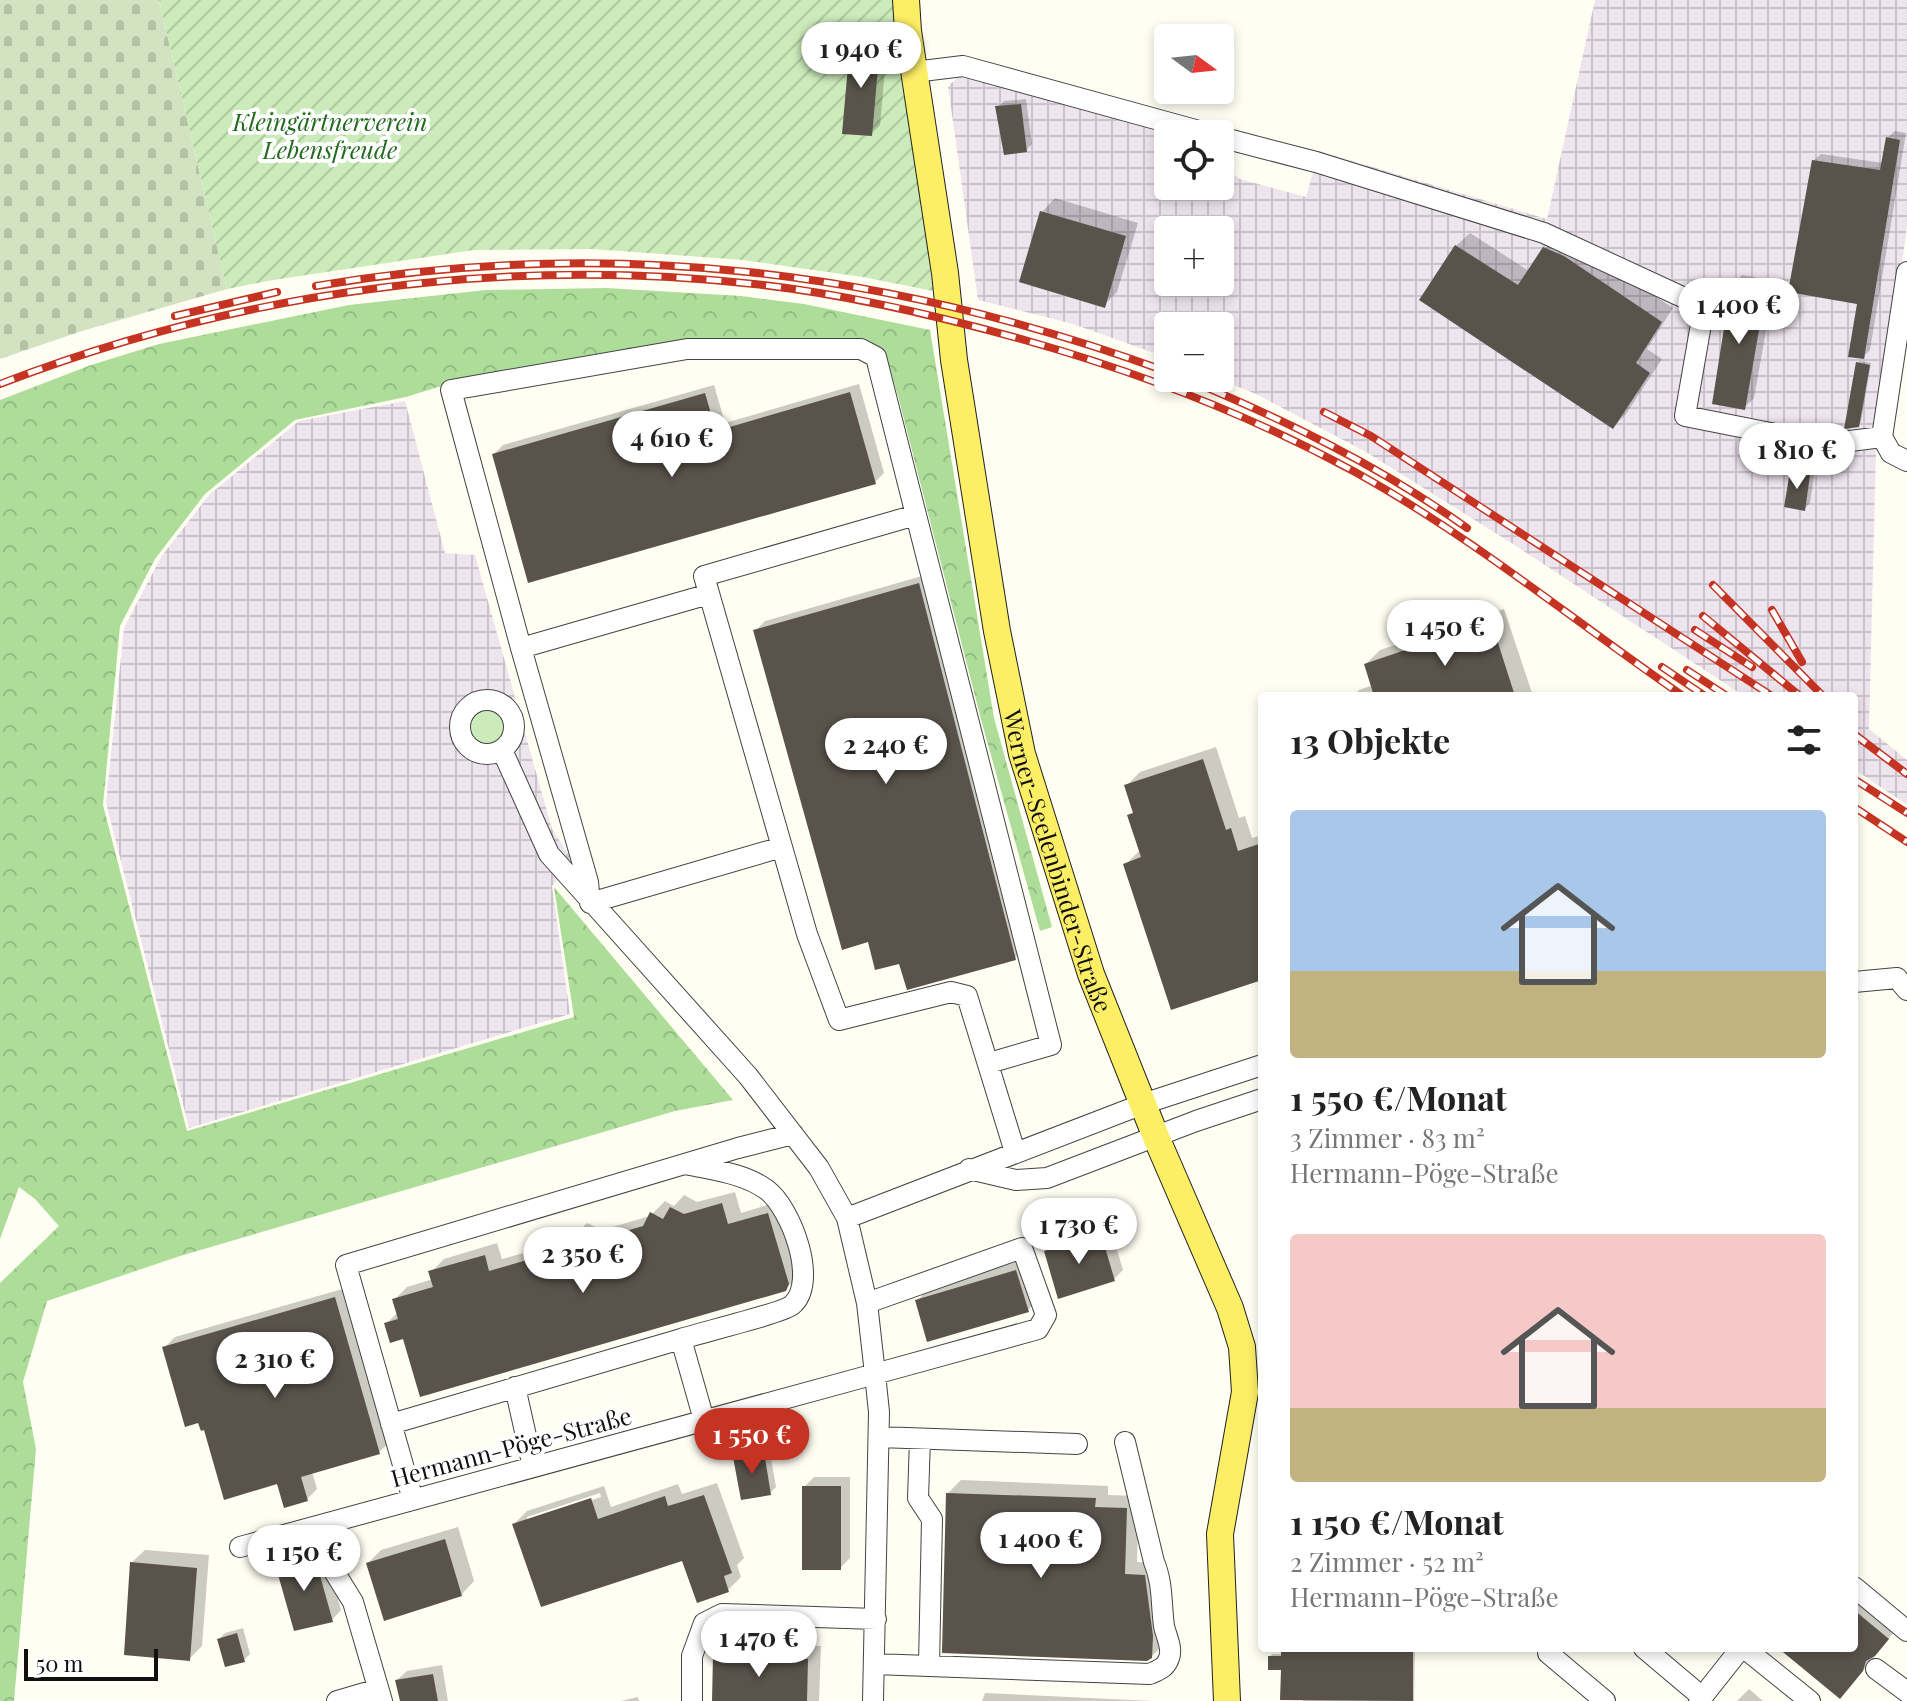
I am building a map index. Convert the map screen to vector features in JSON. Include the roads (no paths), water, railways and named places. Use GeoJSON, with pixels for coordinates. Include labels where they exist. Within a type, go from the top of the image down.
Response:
{"type":"FeatureCollection","features":[{"type":"Feature","properties":{"kind":"main road","name":"Werner-Seelenbinder-Straße"},"geometry":{"type":"LineString","coordinates":[[906,0],[945,273],[954,360],[997,631],[1022,754],[1091,974],[1156,1137],[1230,1308],[1253,1398],[1220,1534],[1227,1701]]}},
{"type":"Feature","properties":{"kind":"street"},"geometry":{"type":"LineString","coordinates":[[914,72],[963,66],[1159,120]]}},
{"type":"Feature","properties":{"kind":"street"},"geometry":{"type":"LineString","coordinates":[[1234,141],[1329,166],[1544,233],[1704,307],[1685,416],[1826,444],[1882,437]]}},
{"type":"Feature","properties":{"kind":"street"},"geometry":{"type":"LineString","coordinates":[[1907,272],[1882,437],[1891,453],[1907,461]]}},
{"type":"Feature","properties":{"kind":"street"},"geometry":{"type":"LineString","coordinates":[[873,1701],[879,1412],[867,1303],[847,1218],[819,1168],[748,1076],[590,903],[574,866],[521,648],[451,390],[687,349],[861,349],[876,357],[1051,1045],[989,1063]]}},
{"type":"Feature","properties":{"kind":"street"},"geometry":{"type":"LineString","coordinates":[[916,515],[704,576],[807,934],[839,1020],[951,992],[967,996],[1015,1152]]}},
{"type":"Feature","properties":{"kind":"street"},"geometry":{"type":"LineString","coordinates":[[521,648],[709,594]]}},
{"type":"Feature","properties":{"kind":"street"},"geometry":{"type":"LineString","coordinates":[[502,750],[549,854],[574,866]]}},
{"type":"Feature","properties":{"kind":"street"},"geometry":{"type":"LineString","coordinates":[[590,903],[782,847]]}},
{"type":"Feature","properties":{"kind":"street"},"geometry":{"type":"LineString","coordinates":[[1858,982],[1897,978],[1907,990]]}},
{"type":"Feature","properties":{"kind":"street"},"geometry":{"type":"LineString","coordinates":[[847,1218],[1143,1104],[1258,1066]]}},
{"type":"Feature","properties":{"kind":"street"},"geometry":{"type":"LineString","coordinates":[[1196,1121],[1217,1080]]}},
{"type":"Feature","properties":{"kind":"street"},"geometry":{"type":"LineString","coordinates":[[969,1169],[1016,1180],[1047,1178],[1258,1100]]}},
{"type":"Feature","properties":{"kind":"street"},"geometry":{"type":"LineString","coordinates":[[413,1500],[346,1265],[793,1134]]}},
{"type":"Feature","properties":{"kind":"street"},"geometry":{"type":"LineString","coordinates":[[391,1424],[791,1306],[803,1290],[805,1269],[784,1209],[769,1191],[749,1179],[694,1161]]}},
{"type":"Feature","properties":{"kind":"street","name":"Hermann-Pöge-Straße"},"geometry":{"type":"LineString","coordinates":[[240,1547],[1038,1329],[1046,1315],[1022,1248],[867,1303]]}},
{"type":"Feature","properties":{"kind":"street"},"geometry":{"type":"LineString","coordinates":[[681,1339],[704,1420]]}},
{"type":"Feature","properties":{"kind":"street"},"geometry":{"type":"LineString","coordinates":[[515,1387],[533,1467]]}},
{"type":"Feature","properties":{"kind":"street"},"geometry":{"type":"LineString","coordinates":[[879,1437],[1077,1444]]}},
{"type":"Feature","properties":{"kind":"street"},"geometry":{"type":"LineString","coordinates":[[920,1439],[918,1498],[932,1519],[929,1666]]}},
{"type":"Feature","properties":{"kind":"street"},"geometry":{"type":"LineString","coordinates":[[874,1664],[1150,1674],[1163,1668],[1170,1650],[1164,1628],[1160,1576],[1125,1442]]}},
{"type":"Feature","properties":{"kind":"street"},"geometry":{"type":"LineString","coordinates":[[313,1527],[316,1542],[353,1602],[380,1695],[337,1701]]}},
{"type":"Feature","properties":{"kind":"street"},"geometry":{"type":"LineString","coordinates":[[1858,1590],[1907,1631]]}},
{"type":"Feature","properties":{"kind":"street"},"geometry":{"type":"LineString","coordinates":[[692,1701],[692,1656],[704,1623],[722,1614],[876,1619]]}},
{"type":"Feature","properties":{"kind":"street"},"geometry":{"type":"LineString","coordinates":[[1648,1652],[1701,1699],[1740,1652]]}},
{"type":"Feature","properties":{"kind":"street"},"geometry":{"type":"LineString","coordinates":[[1748,1652],[1810,1701]]}},
{"type":"Feature","properties":{"kind":"street"},"geometry":{"type":"LineString","coordinates":[[1548,1653],[1605,1701]]}},
{"type":"Feature","properties":{"kind":"street"},"geometry":{"type":"LineString","coordinates":[[1876,1669],[1907,1692]]}},
{"type":"Feature","properties":{"kind":"railway"},"geometry":{"type":"LineString","coordinates":[[316,286],[426,271],[534,264],[641,264],[748,272],[853,287],[958,308],[1063,337],[1154,367]]}},
{"type":"Feature","properties":{"kind":"railway"},"geometry":{"type":"LineString","coordinates":[[0,384],[90,352],[182,326],[276,305],[371,289],[467,279],[562,275],[658,276],[789,288],[858,300],[961,323],[1070,354],[1154,382],[1276,432],[1355,472],[1440,523],[1677,692]]}},
{"type":"Feature","properties":{"kind":"railway"},"geometry":{"type":"LineString","coordinates":[[175,316],[277,292]]}},
{"type":"Feature","properties":{"kind":"railway"},"geometry":{"type":"LineString","coordinates":[[1216,392],[1330,445],[1400,484],[1467,528]]}},
{"type":"Feature","properties":{"kind":"railway"},"geometry":{"type":"LineString","coordinates":[[1324,412],[1371,436],[1766,692]]}},
{"type":"Feature","properties":{"kind":"railway"},"geometry":{"type":"LineString","coordinates":[[1713,585],[1819,692]]}},
{"type":"Feature","properties":{"kind":"railway"},"geometry":{"type":"LineString","coordinates":[[1772,610],[1802,662]]}},
{"type":"Feature","properties":{"kind":"railway"},"geometry":{"type":"LineString","coordinates":[[1703,616],[1795,692]]}},
{"type":"Feature","properties":{"kind":"railway"},"geometry":{"type":"LineString","coordinates":[[1695,630],[1752,667]]}},
{"type":"Feature","properties":{"kind":"railway"},"geometry":{"type":"LineString","coordinates":[[1662,667],[1699,692]]}},
{"type":"Feature","properties":{"kind":"railway"},"geometry":{"type":"LineString","coordinates":[[1687,670],[1721,692]]}},
{"type":"Feature","properties":{"kind":"railway"},"geometry":{"type":"LineString","coordinates":[[1858,737],[1907,774]]}},
{"type":"Feature","properties":{"kind":"railway"},"geometry":{"type":"LineString","coordinates":[[1858,782],[1907,813]]}},
{"type":"Feature","properties":{"kind":"railway"},"geometry":{"type":"LineString","coordinates":[[1858,810],[1907,842]]}},
{"type":"Feature","properties":{"kind":"park label","name":"Kleingärtnerverein Lebensfreude"},"geometry":{"type":"Point","coordinates":[330,135]}}]}
